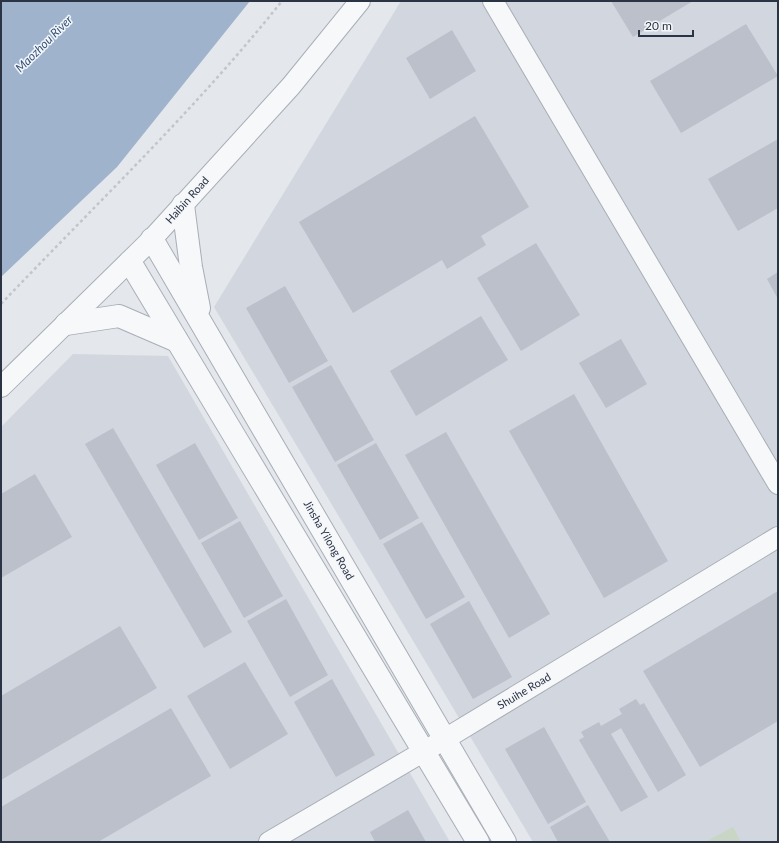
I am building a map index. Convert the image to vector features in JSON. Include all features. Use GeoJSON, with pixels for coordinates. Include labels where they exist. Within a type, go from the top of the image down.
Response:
{"type":"FeatureCollection","features":[{"type":"Feature","properties":{"kind":"street","name":"Haibin Road"},"geometry":{"type":"LineString","coordinates":[[1,387],[130,262],[291,86],[360,1]]}},
{"type":"Feature","properties":{"kind":"street"},"geometry":{"type":"LineString","coordinates":[[493,1],[778,484]]}},
{"type":"Feature","properties":{"kind":"street"},"geometry":{"type":"LineString","coordinates":[[183,205],[191,267],[203,326]]}},
{"type":"Feature","properties":{"kind":"street","name":"Jinsha Yilong Road"},"geometry":{"type":"LineString","coordinates":[[152,238],[505,842]]}},
{"type":"Feature","properties":{"kind":"street"},"geometry":{"type":"LineString","coordinates":[[130,262],[478,842]]}},
{"type":"Feature","properties":{"kind":"street"},"geometry":{"type":"LineString","coordinates":[[66,324],[119,316],[177,341]]}},
{"type":"Feature","properties":{"kind":"street","name":"Shuihe Road"},"geometry":{"type":"LineString","coordinates":[[269,842],[445,739],[778,537]]}},
{"type":"Feature","properties":{"kind":"path"},"geometry":{"type":"LineString","coordinates":[[1,304],[177,123],[282,1]]}},
{"type":"Feature","properties":{"kind":"shaded area"},"geometry":{"type":"Polygon","coordinates":[[[401,1],[778,1],[778,842],[533,842],[214,307],[401,1]]]}},
{"type":"Feature","properties":{"kind":"shaded area"},"geometry":{"type":"Polygon","coordinates":[[[73,354],[168,356],[450,842],[1,842],[1,427],[73,354]]]}},
{"type":"Feature","properties":{"kind":"green space"},"geometry":{"type":"Polygon","coordinates":[[[733,827],[741,842],[705,842],[733,827]]]}},
{"type":"Feature","properties":{"kind":"water","name":"Maozhou River"},"geometry":{"type":"Polygon","coordinates":[[[1,1],[250,1],[117,167],[1,277],[1,1]]]}},
{"type":"Feature","properties":{"kind":"building"},"geometry":{"type":"Polygon","coordinates":[[[611,1],[693,1],[633,37],[611,1]]]}},
{"type":"Feature","properties":{"kind":"building"},"geometry":{"type":"Polygon","coordinates":[[[746,24],[778,76],[681,133],[650,81],[746,24]]]}},
{"type":"Feature","properties":{"kind":"building"},"geometry":{"type":"Polygon","coordinates":[[[452,30],[476,71],[430,99],[406,58],[452,30]]]}},
{"type":"Feature","properties":{"kind":"building"},"geometry":{"type":"Polygon","coordinates":[[[475,116],[529,207],[481,236],[486,245],[447,269],[442,260],[353,313],[299,222],[475,116]]]}},
{"type":"Feature","properties":{"kind":"building"},"geometry":{"type":"Polygon","coordinates":[[[778,139],[778,208],[738,231],[708,179],[778,139]]]}},
{"type":"Feature","properties":{"kind":"building"},"geometry":{"type":"Polygon","coordinates":[[[536,243],[580,315],[521,351],[477,278],[536,243]]]}},
{"type":"Feature","properties":{"kind":"building"},"geometry":{"type":"Polygon","coordinates":[[[778,272],[778,299],[767,279],[778,272]]]}},
{"type":"Feature","properties":{"kind":"building"},"geometry":{"type":"Polygon","coordinates":[[[285,286],[328,361],[289,383],[246,308],[285,286]]]}},
{"type":"Feature","properties":{"kind":"building"},"geometry":{"type":"Polygon","coordinates":[[[481,316],[508,360],[416,416],[390,371],[481,316]]]}},
{"type":"Feature","properties":{"kind":"building"},"geometry":{"type":"Polygon","coordinates":[[[621,339],[647,384],[606,408],[579,363],[621,339]]]}},
{"type":"Feature","properties":{"kind":"building"},"geometry":{"type":"Polygon","coordinates":[[[331,365],[374,440],[335,462],[292,387],[331,365]]]}},
{"type":"Feature","properties":{"kind":"building"},"geometry":{"type":"Polygon","coordinates":[[[574,394],[668,561],[604,598],[509,431],[574,394]]]}},
{"type":"Feature","properties":{"kind":"building"},"geometry":{"type":"Polygon","coordinates":[[[113,428],[232,632],[204,648],[85,444],[113,428]]]}},
{"type":"Feature","properties":{"kind":"building"},"geometry":{"type":"Polygon","coordinates":[[[446,432],[550,614],[509,638],[405,455],[446,432]]]}},
{"type":"Feature","properties":{"kind":"building"},"geometry":{"type":"Polygon","coordinates":[[[195,443],[238,518],[199,540],[156,465],[195,443]]]}},
{"type":"Feature","properties":{"kind":"building"},"geometry":{"type":"Polygon","coordinates":[[[376,443],[419,518],[380,540],[337,465],[376,443]]]}},
{"type":"Feature","properties":{"kind":"building"},"geometry":{"type":"Polygon","coordinates":[[[35,474],[72,537],[1,578],[1,494],[35,474]]]}},
{"type":"Feature","properties":{"kind":"building"},"geometry":{"type":"Polygon","coordinates":[[[240,521],[283,596],[244,618],[201,543],[240,521]]]}},
{"type":"Feature","properties":{"kind":"building"},"geometry":{"type":"Polygon","coordinates":[[[422,522],[465,597],[426,619],[383,544],[422,522]]]}},
{"type":"Feature","properties":{"kind":"building"},"geometry":{"type":"Polygon","coordinates":[[[778,591],[778,721],[700,767],[643,671],[778,591]]]}},
{"type":"Feature","properties":{"kind":"building"},"geometry":{"type":"Polygon","coordinates":[[[286,599],[328,675],[290,697],[247,621],[286,599]]]}},
{"type":"Feature","properties":{"kind":"building"},"geometry":{"type":"Polygon","coordinates":[[[469,601],[512,677],[473,699],[430,624],[469,601]]]}},
{"type":"Feature","properties":{"kind":"building"},"geometry":{"type":"Polygon","coordinates":[[[120,626],[157,688],[1,780],[1,696],[120,626]]]}},
{"type":"Feature","properties":{"kind":"building"},"geometry":{"type":"Polygon","coordinates":[[[245,662],[288,734],[230,769],[187,696],[245,662]]]}},
{"type":"Feature","properties":{"kind":"building"},"geometry":{"type":"Polygon","coordinates":[[[332,679],[375,755],[336,777],[294,702],[332,679]]]}},
{"type":"Feature","properties":{"kind":"building"},"geometry":{"type":"Polygon","coordinates":[[[636,699],[640,705],[644,703],[686,775],[658,792],[621,728],[611,734],[648,797],[621,812],[579,740],[584,737],[581,732],[599,722],[601,726],[622,714],[619,709],[636,699]]]}},
{"type":"Feature","properties":{"kind":"building"},"geometry":{"type":"Polygon","coordinates":[[[171,708],[211,776],[98,842],[1,842],[1,807],[171,708]]]}},
{"type":"Feature","properties":{"kind":"building"},"geometry":{"type":"Polygon","coordinates":[[[544,727],[586,802],[548,824],[505,749],[544,727]]]}},
{"type":"Feature","properties":{"kind":"building"},"geometry":{"type":"Polygon","coordinates":[[[588,805],[610,842],[558,842],[550,827],[588,805]]]}},
{"type":"Feature","properties":{"kind":"building"},"geometry":{"type":"Polygon","coordinates":[[[408,810],[426,842],[375,842],[370,832],[408,810]]]}}]}
